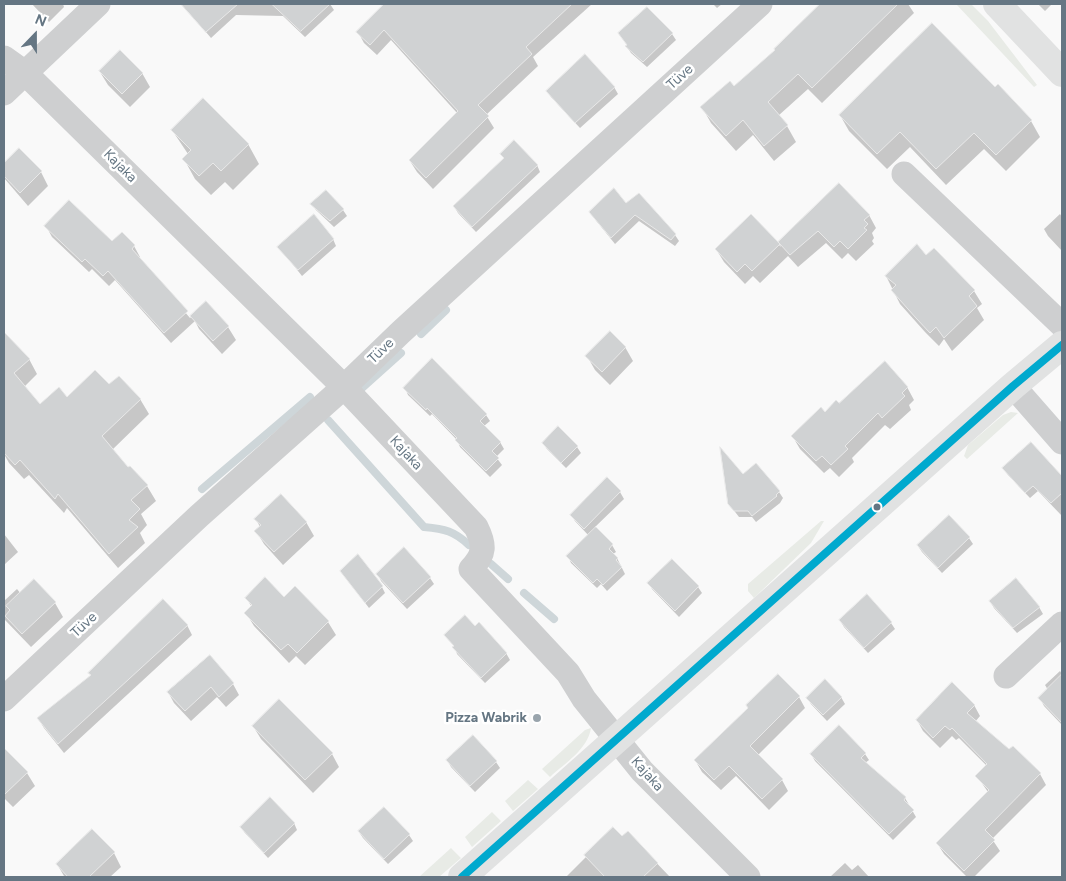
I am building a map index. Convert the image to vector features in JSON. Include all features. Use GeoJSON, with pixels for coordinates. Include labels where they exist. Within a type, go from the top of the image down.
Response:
{"type":"FeatureCollection","features":[{"type":"Feature","properties":{"kind":"street"},"geometry":{"type":"LineString","coordinates":[[4,93],[98,4]]}},
{"type":"Feature","properties":{"kind":"street","name":"Tüve"},"geometry":{"type":"LineString","coordinates":[[4,699],[198,516],[344,387],[760,4]]}},
{"type":"Feature","properties":{"kind":"street"},"geometry":{"type":"LineString","coordinates":[[997,4],[1062,73]]}},
{"type":"Feature","properties":{"kind":"street","name":"Kajaka"},"geometry":{"type":"LineString","coordinates":[[4,58],[25,72],[344,387],[476,527],[482,539],[482,550],[479,560],[471,569],[568,673],[584,699],[642,771],[748,877]]}},
{"type":"Feature","properties":{"kind":"street"},"geometry":{"type":"LineString","coordinates":[[904,174],[1062,325]]}},
{"type":"Feature","properties":{"kind":"street"},"geometry":{"type":"LineString","coordinates":[[462,877],[1013,386],[1062,345]]}},
{"type":"Feature","properties":{"kind":"street"},"geometry":{"type":"LineString","coordinates":[[1013,386],[1062,442]]}},
{"type":"Feature","properties":{"kind":"street"},"geometry":{"type":"LineString","coordinates":[[1006,676],[1062,624]]}},
{"type":"Feature","properties":{"kind":"shaded area"},"geometry":{"type":"Polygon","coordinates":[[[956,4],[971,4],[988,21],[1037,85],[1034,87],[956,4]]]}},
{"type":"Feature","properties":{"kind":"shaded area"},"geometry":{"type":"Polygon","coordinates":[[[1011,412],[1018,413],[967,459],[964,456],[968,445],[1003,415],[1011,412]]]}},
{"type":"Feature","properties":{"kind":"shaded area"},"geometry":{"type":"Polygon","coordinates":[[[821,521],[824,521],[811,543],[754,598],[748,591],[748,584],[821,521]]]}},
{"type":"Feature","properties":{"kind":"shaded area"},"geometry":{"type":"Polygon","coordinates":[[[591,728],[589,736],[581,749],[550,777],[542,769],[585,730],[591,728]]]}},
{"type":"Feature","properties":{"kind":"shaded area"},"geometry":{"type":"Polygon","coordinates":[[[528,780],[538,789],[513,811],[505,801],[528,780]]]}},
{"type":"Feature","properties":{"kind":"shaded area"},"geometry":{"type":"Polygon","coordinates":[[[492,812],[501,821],[472,847],[465,837],[492,812]]]}},
{"type":"Feature","properties":{"kind":"shaded area"},"geometry":{"type":"Polygon","coordinates":[[[451,848],[461,858],[439,877],[419,877],[451,848]]]}},
{"type":"Feature","properties":{"kind":"building"},"geometry":{"type":"Polygon","coordinates":[[[181,4],[238,4],[206,32],[181,4]]]}},
{"type":"Feature","properties":{"kind":"building"},"geometry":{"type":"Polygon","coordinates":[[[272,4],[330,4],[301,31],[272,4]]]}},
{"type":"Feature","properties":{"kind":"building"},"geometry":{"type":"Polygon","coordinates":[[[384,4],[572,4],[526,47],[532,54],[478,105],[489,116],[426,178],[409,160],[458,111],[384,30],[370,45],[356,32],[384,4]]]}},
{"type":"Feature","properties":{"kind":"building"},"geometry":{"type":"Polygon","coordinates":[[[820,4],[898,4],[812,88],[798,74],[768,102],[788,125],[764,146],[743,120],[726,136],[700,107],[730,81],[734,86],[775,50],[820,4]]]}},
{"type":"Feature","properties":{"kind":"building"},"geometry":{"type":"Polygon","coordinates":[[[647,7],[673,33],[643,62],[625,46],[627,45],[618,33],[647,7]]]}},
{"type":"Feature","properties":{"kind":"building"},"geometry":{"type":"Polygon","coordinates":[[[932,23],[995,87],[998,84],[1032,120],[996,155],[974,133],[936,169],[900,132],[877,154],[839,115],[932,23]]]}},
{"type":"Feature","properties":{"kind":"building"},"geometry":{"type":"Polygon","coordinates":[[[120,50],[143,73],[122,94],[99,71],[120,50]]]}},
{"type":"Feature","properties":{"kind":"building"},"geometry":{"type":"Polygon","coordinates":[[[585,54],[615,87],[575,123],[546,91],[585,54]]]}},
{"type":"Feature","properties":{"kind":"building"},"geometry":{"type":"Polygon","coordinates":[[[203,98],[249,144],[221,171],[213,163],[199,176],[182,159],[191,150],[171,130],[203,98]]]}},
{"type":"Feature","properties":{"kind":"building"},"geometry":{"type":"Polygon","coordinates":[[[514,140],[538,165],[472,227],[453,206],[504,158],[500,154],[514,140]]]}},
{"type":"Feature","properties":{"kind":"building"},"geometry":{"type":"Polygon","coordinates":[[[19,148],[42,171],[20,193],[4,176],[4,163],[19,148]]]}},
{"type":"Feature","properties":{"kind":"building"},"geometry":{"type":"Polygon","coordinates":[[[839,183],[870,215],[864,220],[868,224],[864,228],[867,230],[848,249],[840,241],[834,247],[818,231],[790,255],[780,244],[752,271],[745,264],[737,272],[715,249],[751,214],[778,242],[839,183]]]}},
{"type":"Feature","properties":{"kind":"building"},"geometry":{"type":"Polygon","coordinates":[[[614,188],[626,203],[639,193],[676,234],[671,240],[635,215],[611,238],[589,212],[614,188]]]}},
{"type":"Feature","properties":{"kind":"building"},"geometry":{"type":"Polygon","coordinates":[[[326,190],[344,209],[330,221],[310,204],[326,190]]]}},
{"type":"Feature","properties":{"kind":"building"},"geometry":{"type":"Polygon","coordinates":[[[69,200],[112,241],[122,232],[135,245],[132,249],[188,311],[164,333],[108,271],[103,276],[85,259],[82,262],[44,226],[69,200]]]}},
{"type":"Feature","properties":{"kind":"building"},"geometry":{"type":"Polygon","coordinates":[[[314,214],[334,239],[298,270],[277,247],[314,214]]]}},
{"type":"Feature","properties":{"kind":"building"},"geometry":{"type":"Polygon","coordinates":[[[917,244],[926,255],[934,248],[975,290],[969,296],[977,306],[944,338],[936,327],[930,333],[891,290],[896,285],[885,276],[917,244]]]}},
{"type":"Feature","properties":{"kind":"building"},"geometry":{"type":"Polygon","coordinates":[[[206,301],[229,326],[213,341],[190,316],[206,301]]]}},
{"type":"Feature","properties":{"kind":"building"},"geometry":{"type":"Polygon","coordinates":[[[610,331],[626,347],[602,372],[585,356],[610,331]]]}},
{"type":"Feature","properties":{"kind":"building"},"geometry":{"type":"Polygon","coordinates":[[[4,332],[30,359],[14,373],[40,404],[59,387],[67,397],[95,370],[109,384],[119,376],[141,399],[102,436],[128,467],[130,466],[148,485],[131,500],[140,509],[129,520],[138,527],[109,554],[58,494],[55,499],[20,460],[15,465],[4,453],[4,332]]]}},
{"type":"Feature","properties":{"kind":"building"},"geometry":{"type":"Polygon","coordinates":[[[432,358],[487,414],[480,421],[501,442],[492,451],[499,458],[486,471],[427,408],[426,410],[403,388],[432,358]]]}},
{"type":"Feature","properties":{"kind":"building"},"geometry":{"type":"Polygon","coordinates":[[[885,361],[908,387],[902,393],[905,396],[882,418],[878,413],[845,446],[848,449],[831,465],[822,456],[816,461],[791,436],[821,407],[825,412],[836,400],[839,403],[885,361]]]}},
{"type":"Feature","properties":{"kind":"building"},"geometry":{"type":"Polygon","coordinates":[[[558,426],[578,446],[561,463],[542,443],[558,426]]]}},
{"type":"Feature","properties":{"kind":"building"},"geometry":{"type":"Polygon","coordinates":[[[1031,442],[1062,476],[1062,493],[1051,503],[1033,486],[1025,493],[1002,468],[1031,442]]]}},
{"type":"Feature","properties":{"kind":"building"},"geometry":{"type":"Polygon","coordinates":[[[720,447],[743,474],[756,463],[780,491],[777,496],[752,516],[748,511],[734,511],[728,504],[720,447]]]}},
{"type":"Feature","properties":{"kind":"building"},"geometry":{"type":"Polygon","coordinates":[[[607,477],[621,491],[584,529],[570,515],[607,477]]]}},
{"type":"Feature","properties":{"kind":"building"},"geometry":{"type":"Polygon","coordinates":[[[281,494],[307,522],[274,552],[254,531],[261,525],[254,519],[281,494]]]}},
{"type":"Feature","properties":{"kind":"building"},"geometry":{"type":"Polygon","coordinates":[[[949,515],[970,537],[938,568],[917,545],[949,515]]]}},
{"type":"Feature","properties":{"kind":"building"},"geometry":{"type":"Polygon","coordinates":[[[596,527],[613,544],[609,549],[618,558],[616,560],[622,567],[603,585],[597,579],[593,583],[566,556],[596,527]]]}},
{"type":"Feature","properties":{"kind":"building"},"geometry":{"type":"Polygon","coordinates":[[[404,547],[431,577],[403,603],[376,574],[404,547]]]}},
{"type":"Feature","properties":{"kind":"building"},"geometry":{"type":"Polygon","coordinates":[[[358,554],[383,586],[365,603],[340,571],[358,554]]]}},
{"type":"Feature","properties":{"kind":"building"},"geometry":{"type":"Polygon","coordinates":[[[672,559],[699,586],[675,611],[647,583],[672,559]]]}},
{"type":"Feature","properties":{"kind":"building"},"geometry":{"type":"Polygon","coordinates":[[[265,577],[284,597],[295,586],[329,621],[297,653],[288,644],[281,650],[244,613],[252,605],[245,598],[265,577]]]}},
{"type":"Feature","properties":{"kind":"building"},"geometry":{"type":"Polygon","coordinates":[[[1016,578],[1040,607],[1013,628],[989,601],[1016,578]]]}},
{"type":"Feature","properties":{"kind":"building"},"geometry":{"type":"Polygon","coordinates":[[[34,579],[56,602],[22,634],[5,616],[10,610],[6,606],[34,579]]]}},
{"type":"Feature","properties":{"kind":"building"},"geometry":{"type":"Polygon","coordinates":[[[867,594],[892,622],[864,648],[839,620],[867,594]]]}},
{"type":"Feature","properties":{"kind":"building"},"geometry":{"type":"Polygon","coordinates":[[[163,599],[188,625],[58,744],[37,718],[91,675],[88,673],[163,599]]]}},
{"type":"Feature","properties":{"kind":"building"},"geometry":{"type":"Polygon","coordinates":[[[465,615],[475,626],[479,622],[507,653],[481,678],[452,647],[454,646],[444,635],[465,615]]]}},
{"type":"Feature","properties":{"kind":"building"},"geometry":{"type":"Polygon","coordinates":[[[210,655],[234,683],[219,697],[211,687],[185,711],[167,692],[210,655]]]}},
{"type":"Feature","properties":{"kind":"building"},"geometry":{"type":"Polygon","coordinates":[[[778,674],[800,696],[750,746],[783,779],[762,799],[729,766],[714,780],[694,760],[748,708],[746,705],[778,674]]]}},
{"type":"Feature","properties":{"kind":"building"},"geometry":{"type":"Polygon","coordinates":[[[1062,674],[1062,723],[1038,698],[1062,674]]]}},
{"type":"Feature","properties":{"kind":"building"},"geometry":{"type":"Polygon","coordinates":[[[825,679],[842,697],[823,715],[806,698],[825,679]]]}},
{"type":"Feature","properties":{"kind":"building"},"geometry":{"type":"Polygon","coordinates":[[[952,682],[975,705],[967,713],[1009,749],[1013,746],[1041,773],[985,830],[995,840],[964,871],[936,843],[989,790],[975,776],[987,764],[952,728],[950,730],[945,726],[933,738],[916,720],[952,682]]]}},
{"type":"Feature","properties":{"kind":"building"},"geometry":{"type":"Polygon","coordinates":[[[279,699],[333,753],[305,780],[252,726],[279,699]]]}},
{"type":"Feature","properties":{"kind":"building"},"geometry":{"type":"Polygon","coordinates":[[[839,725],[866,753],[861,758],[906,797],[904,800],[914,810],[889,834],[810,754],[839,725]]]}},
{"type":"Feature","properties":{"kind":"building"},"geometry":{"type":"Polygon","coordinates":[[[473,735],[497,761],[470,786],[446,760],[473,735]]]}},
{"type":"Feature","properties":{"kind":"building"},"geometry":{"type":"Polygon","coordinates":[[[4,748],[28,772],[4,795],[4,748]]]}},
{"type":"Feature","properties":{"kind":"building"},"geometry":{"type":"Polygon","coordinates":[[[270,797],[295,823],[264,853],[240,827],[270,797]]]}},
{"type":"Feature","properties":{"kind":"building"},"geometry":{"type":"Polygon","coordinates":[[[384,807],[410,834],[384,859],[358,831],[384,807]]]}},
{"type":"Feature","properties":{"kind":"building"},"geometry":{"type":"Polygon","coordinates":[[[613,827],[622,836],[628,831],[658,863],[643,877],[605,877],[584,855],[613,827]]]}},
{"type":"Feature","properties":{"kind":"building"},"geometry":{"type":"Polygon","coordinates":[[[92,829],[115,852],[89,877],[68,877],[56,864],[92,829]]]}},
{"type":"Feature","properties":{"kind":"waterway"},"geometry":{"type":"LineString","coordinates":[[421,334],[446,310]]}},
{"type":"Feature","properties":{"kind":"waterway"},"geometry":{"type":"LineString","coordinates":[[362,388],[401,353]]}},
{"type":"Feature","properties":{"kind":"waterway"},"geometry":{"type":"LineString","coordinates":[[202,489],[310,397]]}},
{"type":"Feature","properties":{"kind":"waterway"},"geometry":{"type":"LineString","coordinates":[[328,420],[424,527],[449,532],[469,545]]}},
{"type":"Feature","properties":{"kind":"waterway"},"geometry":{"type":"LineString","coordinates":[[491,564],[508,579]]}},
{"type":"Feature","properties":{"kind":"waterway"},"geometry":{"type":"LineString","coordinates":[[524,593],[554,619]]}},
{"type":"Feature","properties":{"kind":"transit line"},"geometry":{"type":"LineString","coordinates":[[462,877],[1013,386],[1062,345]]}},
{"type":"Feature","properties":{"kind":"place","name":"Pizza Wabrik"},"geometry":{"type":"Point","coordinates":[537,718]}}]}
